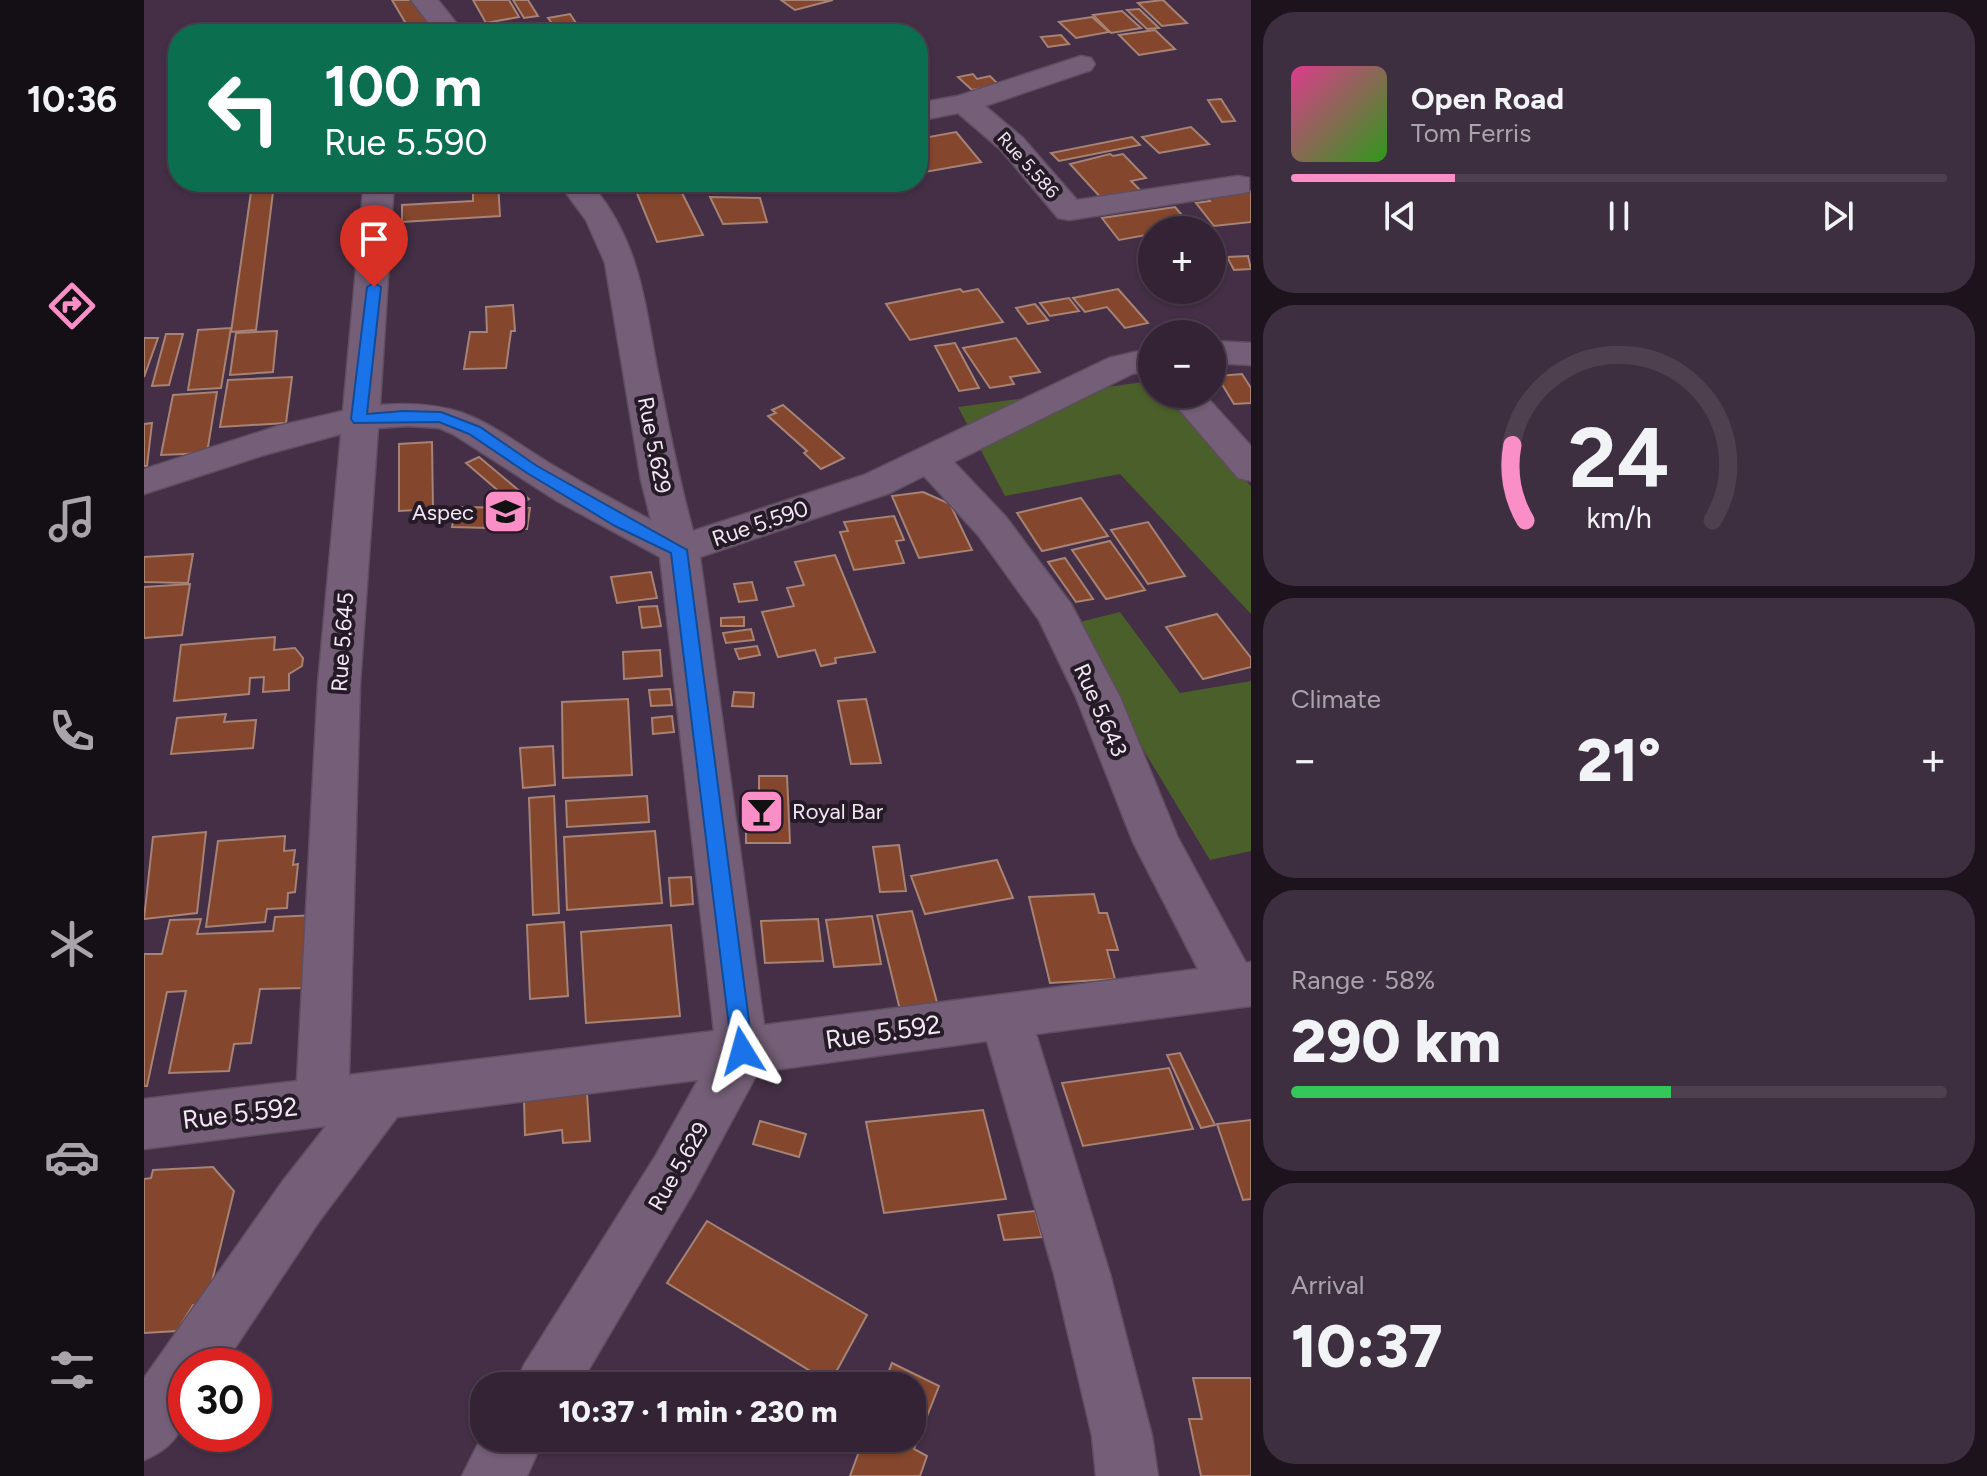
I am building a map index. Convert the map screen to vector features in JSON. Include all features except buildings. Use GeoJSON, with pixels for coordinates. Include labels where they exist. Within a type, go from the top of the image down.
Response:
{"type":"FeatureCollection","features":[{"type":"Feature","properties":{"kind":"street"},"geometry":{"type":"LineString","coordinates":[[424,0],[443,24]]}},
{"type":"Feature","properties":{"kind":"street"},"geometry":{"type":"LineString","coordinates":[[928,110],[964,103],[1081,64]]}},
{"type":"Feature","properties":{"kind":"street","name":"Rue 5.586"},"geometry":{"type":"LineString","coordinates":[[964,103],[1012,144],[1069,211],[1238,185]]}},
{"type":"Feature","properties":{"kind":"street","name":"Rue 5.645"},"geometry":{"type":"LineString","coordinates":[[322,1103],[339,684],[359,419],[374,287],[379,192]]}},
{"type":"Feature","properties":{"kind":"street","name":"Rue 5.629"},"geometry":{"type":"LineString","coordinates":[[554,1372],[675,1173],[742,1051],[679,550],[660,480],[621,263],[610,231],[584,192]]}},
{"type":"Feature","properties":{"kind":"street"},"geometry":{"type":"LineString","coordinates":[[1226,353],[1251,354]]}},
{"type":"Feature","properties":{"kind":"street","name":"Rue 5.590"},"geometry":{"type":"LineString","coordinates":[[679,550],[877,484],[1121,366],[1138,362]]}},
{"type":"Feature","properties":{"kind":"street"},"geometry":{"type":"LineString","coordinates":[[1197,408],[1251,469]]}},
{"type":"Feature","properties":{"kind":"street"},"geometry":{"type":"LineString","coordinates":[[144,482],[273,440],[359,419],[403,415],[441,417],[474,430],[620,522],[679,550]]}},
{"type":"Feature","properties":{"kind":"street","name":"Rue 5.643"},"geometry":{"type":"LineString","coordinates":[[929,458],[992,526],[1056,614],[1098,697],[1156,842],[1242,986]]}},
{"type":"Feature","properties":{"kind":"street"},"geometry":{"type":"LineString","coordinates":[[1127,1476],[1122,1436],[1082,1274],[1005,1016],[1242,986]]}},
{"type":"Feature","properties":{"kind":"street","name":"Rue 5.592"},"geometry":{"type":"LineString","coordinates":[[144,1124],[1005,1016]]}},
{"type":"Feature","properties":{"kind":"street"},"geometry":{"type":"LineString","coordinates":[[201,1348],[301,1201],[382,1095]]}},
{"type":"Feature","properties":{"kind":"street"},"geometry":{"type":"LineString","coordinates":[[144,1430],[168,1395]]}},
{"type":"Feature","properties":{"kind":"street"},"geometry":{"type":"LineString","coordinates":[[493,1476],[506,1452]]}},
{"type":"Feature","properties":{"kind":"green space"},"geometry":{"type":"Polygon","coordinates":[[[1138,383],[1138,408],[1176,408],[1251,486],[1251,614],[1120,474],[1005,496],[958,407],[1138,383]]]}},
{"type":"Feature","properties":{"kind":"green space"},"geometry":{"type":"Polygon","coordinates":[[[1120,612],[1180,693],[1251,681],[1251,851],[1210,860],[1068,625],[1120,612]]]}},
{"type":"Feature","properties":{"kind":"place","name":"Aspec"},"geometry":{"type":"Point","coordinates":[505,512]}},
{"type":"Feature","properties":{"kind":"place","name":"Royal Bar"},"geometry":{"type":"Point","coordinates":[761,811]}},
{"type":"Feature","properties":{"kind":"route"},"geometry":{"type":"LineString","coordinates":[[374,287],[359,419],[403,415],[441,417],[474,430],[620,522],[679,550],[711,825],[742,1051]]}}]}
